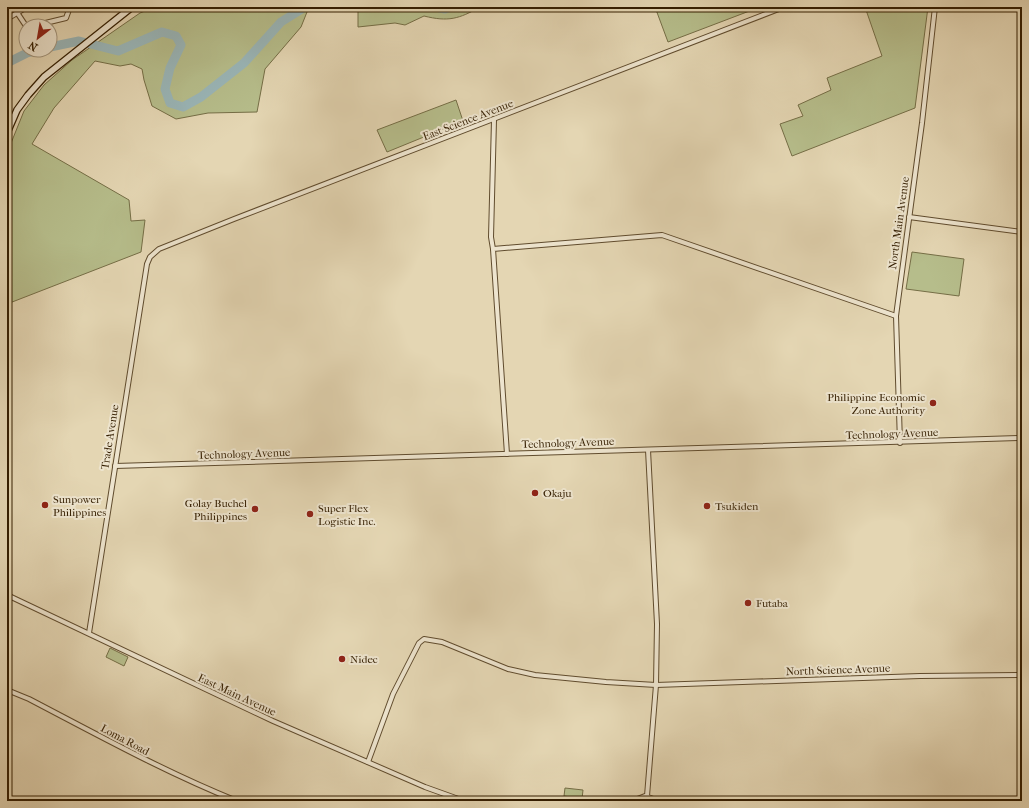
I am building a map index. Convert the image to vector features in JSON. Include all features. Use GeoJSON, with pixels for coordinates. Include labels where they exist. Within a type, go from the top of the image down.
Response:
{"type":"FeatureCollection","features":[{"type":"Feature","properties":{"kind":"main road"},"geometry":{"type":"LineString","coordinates":[[7,133],[17,110],[28,94],[44,77],[132,7]]}},
{"type":"Feature","properties":{"kind":"main road"},"geometry":{"type":"LineString","coordinates":[[126,12],[137,7]]}},
{"type":"Feature","properties":{"kind":"street"},"geometry":{"type":"LineString","coordinates":[[7,20],[18,14],[26,7]]}},
{"type":"Feature","properties":{"kind":"street"},"geometry":{"type":"LineString","coordinates":[[58,20],[66,18],[70,7]]}},
{"type":"Feature","properties":{"kind":"street","name":"East Science Avenue"},"geometry":{"type":"LineString","coordinates":[[159,249],[784,7]]}},
{"type":"Feature","properties":{"kind":"street","name":"North Main Avenue"},"geometry":{"type":"LineString","coordinates":[[900,443],[896,316],[935,7]]}},
{"type":"Feature","properties":{"kind":"street"},"geometry":{"type":"LineString","coordinates":[[18,14],[21,18]]}},
{"type":"Feature","properties":{"kind":"street"},"geometry":{"type":"LineString","coordinates":[[494,120],[491,237],[507,454]]}},
{"type":"Feature","properties":{"kind":"street"},"geometry":{"type":"LineString","coordinates":[[909,217],[1022,232]]}},
{"type":"Feature","properties":{"kind":"street"},"geometry":{"type":"LineString","coordinates":[[493,249],[662,235],[896,316]]}},
{"type":"Feature","properties":{"kind":"street","name":"Trade Avenue"},"geometry":{"type":"LineString","coordinates":[[89,633],[146,264],[150,256],[159,249]]}},
{"type":"Feature","properties":{"kind":"street","name":"Technology Avenue"},"geometry":{"type":"LineString","coordinates":[[115,466],[900,443],[1022,438]]}},
{"type":"Feature","properties":{"kind":"street"},"geometry":{"type":"LineString","coordinates":[[647,796],[656,685],[657,624],[648,450]]}},
{"type":"Feature","properties":{"kind":"street","name":"East Main Avenue"},"geometry":{"type":"LineString","coordinates":[[7,595],[89,633],[205,690],[425,787],[464,801]]}},
{"type":"Feature","properties":{"kind":"street","name":"North Science Avenue"},"geometry":{"type":"LineString","coordinates":[[368,762],[393,694],[419,643],[424,639],[442,642],[508,669],[535,676],[656,685],[912,676],[1022,675]]}},
{"type":"Feature","properties":{"kind":"street","name":"Loma Road"},"geometry":{"type":"LineString","coordinates":[[7,690],[29,699],[164,770],[237,801]]}},
{"type":"Feature","properties":{"kind":"street"},"geometry":{"type":"LineString","coordinates":[[632,801],[638,797],[647,796],[659,801]]}},
{"type":"Feature","properties":{"kind":"green space"},"geometry":{"type":"Polygon","coordinates":[[[155,7],[309,7],[301,27],[265,69],[257,112],[208,113],[176,119],[152,106],[142,69],[131,64],[120,66],[95,61],[54,108],[32,144],[129,200],[131,221],[145,220],[141,252],[7,304],[7,153],[24,111],[44,85],[72,60],[140,13],[155,7]]]}},
{"type":"Feature","properties":{"kind":"green space"},"geometry":{"type":"Polygon","coordinates":[[[358,7],[480,7],[459,17],[447,19],[424,16],[405,25],[395,23],[358,27],[358,7]]]}},
{"type":"Feature","properties":{"kind":"green space"},"geometry":{"type":"Polygon","coordinates":[[[655,7],[760,7],[668,42],[655,7]]]}},
{"type":"Feature","properties":{"kind":"green space"},"geometry":{"type":"Polygon","coordinates":[[[865,7],[928,7],[915,108],[792,156],[780,124],[803,116],[798,105],[831,90],[827,78],[882,56],[865,7]]]}},
{"type":"Feature","properties":{"kind":"green space"},"geometry":{"type":"Polygon","coordinates":[[[456,100],[463,121],[387,152],[377,130],[456,100]]]}},
{"type":"Feature","properties":{"kind":"green space"},"geometry":{"type":"Polygon","coordinates":[[[912,252],[964,259],[959,296],[906,289],[912,252]]]}},
{"type":"Feature","properties":{"kind":"green space"},"geometry":{"type":"Polygon","coordinates":[[[110,648],[128,657],[124,666],[106,657],[110,648]]]}},
{"type":"Feature","properties":{"kind":"green space"},"geometry":{"type":"Polygon","coordinates":[[[565,788],[583,790],[582,799],[564,796],[565,788]]]}},
{"type":"Feature","properties":{"kind":"waterway"},"geometry":{"type":"LineString","coordinates":[[58,45],[79,41],[118,51],[162,32],[176,36],[181,45],[170,68],[165,89],[170,103],[183,107],[201,97],[244,63],[281,22],[305,7]]}},
{"type":"Feature","properties":{"kind":"waterway"},"geometry":{"type":"LineString","coordinates":[[436,7],[445,9],[450,7]]}},
{"type":"Feature","properties":{"kind":"waterway"},"geometry":{"type":"LineString","coordinates":[[7,63],[18,58]]}},
{"type":"Feature","properties":{"kind":"place","name":"Philippine Economic Zone Authority"},"geometry":{"type":"Point","coordinates":[933,403]}},
{"type":"Feature","properties":{"kind":"place","name":"Okaju"},"geometry":{"type":"Point","coordinates":[535,493]}},
{"type":"Feature","properties":{"kind":"place","name":"Sunpower Philippines"},"geometry":{"type":"Point","coordinates":[45,505]}},
{"type":"Feature","properties":{"kind":"place","name":"Tsukiden"},"geometry":{"type":"Point","coordinates":[707,506]}},
{"type":"Feature","properties":{"kind":"place","name":"Golay Buchel Philippines"},"geometry":{"type":"Point","coordinates":[255,509]}},
{"type":"Feature","properties":{"kind":"place","name":"Super Flex Logistic Inc."},"geometry":{"type":"Point","coordinates":[310,514]}},
{"type":"Feature","properties":{"kind":"place","name":"Futaba"},"geometry":{"type":"Point","coordinates":[748,603]}},
{"type":"Feature","properties":{"kind":"place","name":"Nidec"},"geometry":{"type":"Point","coordinates":[342,659]}}]}
